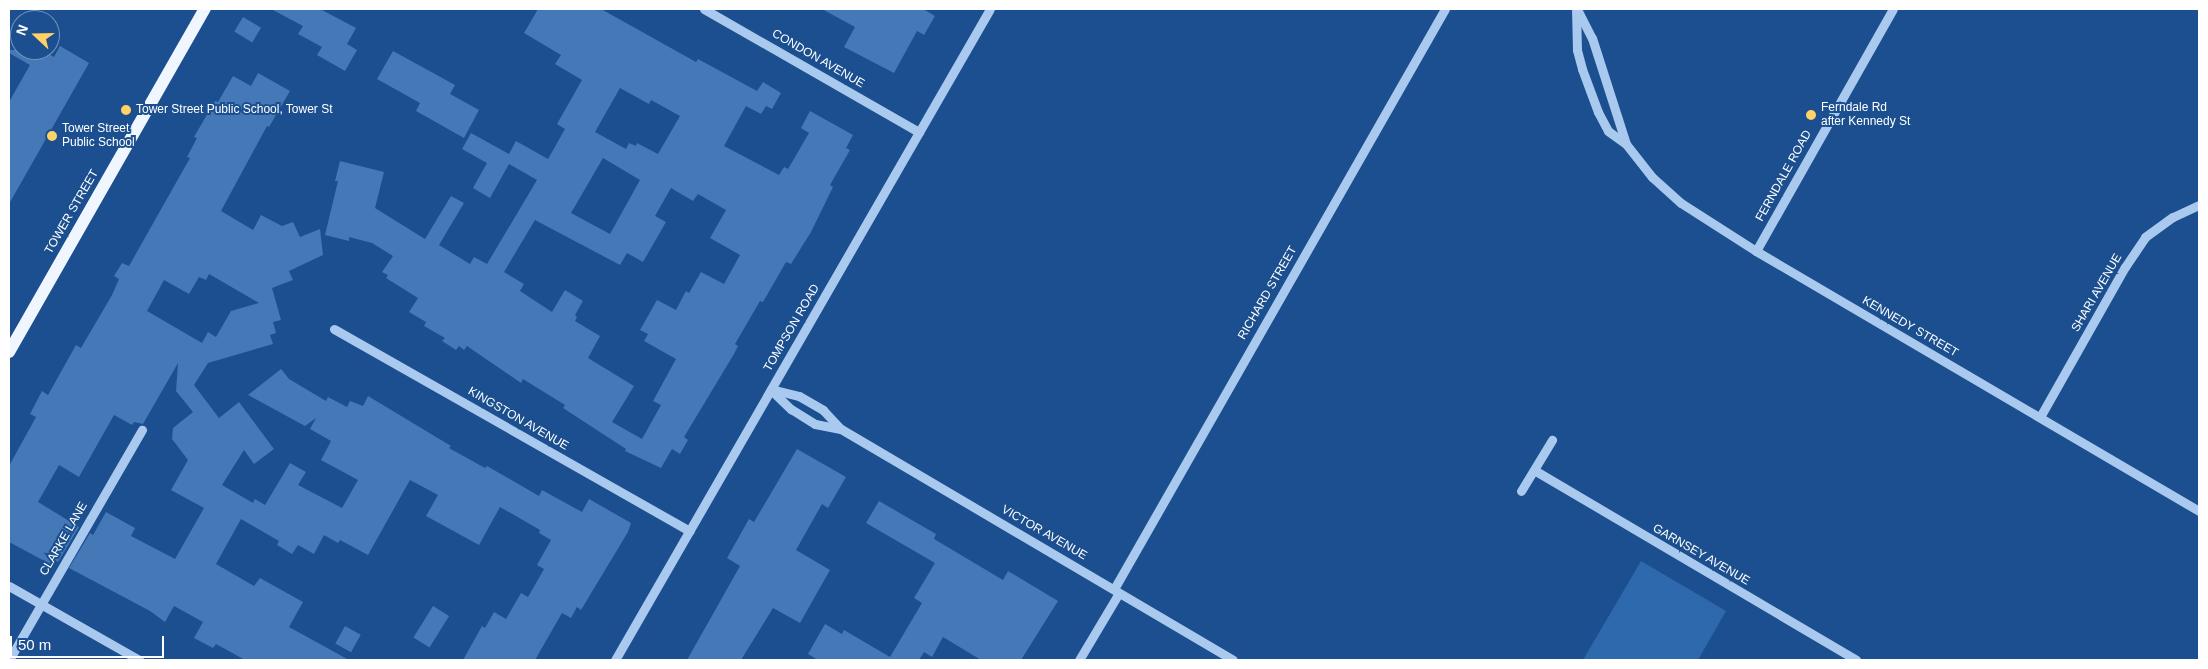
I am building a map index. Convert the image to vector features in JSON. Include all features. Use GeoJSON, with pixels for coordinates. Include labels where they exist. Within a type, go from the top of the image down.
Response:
{"type":"FeatureCollection","features":[{"type":"Feature","properties":{"kind":"main road","name":"TOWER STREET"},"geometry":{"type":"LineString","coordinates":[[9,352],[205,9]]}},
{"type":"Feature","properties":{"kind":"street","name":"CONDON AVENUE"},"geometry":{"type":"LineString","coordinates":[[704,9],[919,132]]}},
{"type":"Feature","properties":{"kind":"street","name":"TOMPSON ROAD"},"geometry":{"type":"LineString","coordinates":[[616,660],[990,9]]}},
{"type":"Feature","properties":{"kind":"street","name":"RICHARD STREET"},"geometry":{"type":"LineString","coordinates":[[1079,660],[1116,591],[1445,9]]}},
{"type":"Feature","properties":{"kind":"street","name":"KENNEDY STREET"},"geometry":{"type":"LineString","coordinates":[[1626,144],[1592,38],[1576,9],[1577,50],[1589,91],[1608,131],[1626,144],[1667,192],[1694,213],[1756,251],[2199,511]]}},
{"type":"Feature","properties":{"kind":"street","name":"FERNDALE ROAD"},"geometry":{"type":"LineString","coordinates":[[1756,251],[1893,9]]}},
{"type":"Feature","properties":{"kind":"street","name":"SHARI AVENUE"},"geometry":{"type":"LineString","coordinates":[[2040,417],[2125,267],[2145,237],[2173,217],[2199,205]]}},
{"type":"Feature","properties":{"kind":"street","name":"KINGSTON AVENUE"},"geometry":{"type":"LineString","coordinates":[[334,329],[690,531]]}},
{"type":"Feature","properties":{"kind":"street","name":"VICTOR AVENUE"},"geometry":{"type":"LineString","coordinates":[[771,389],[791,409],[816,424],[841,429]]}},
{"type":"Feature","properties":{"kind":"street","name":"VICTOR AVENUE"},"geometry":{"type":"LineString","coordinates":[[771,389],[799,396],[823,410],[841,429],[1233,660]]}},
{"type":"Feature","properties":{"kind":"street","name":"CLARKE LANE"},"geometry":{"type":"LineString","coordinates":[[9,660],[142,430]]}},
{"type":"Feature","properties":{"kind":"street"},"geometry":{"type":"LineString","coordinates":[[1521,491],[1552,440]]}},
{"type":"Feature","properties":{"kind":"street","name":"GARNSEY AVENUE"},"geometry":{"type":"LineString","coordinates":[[1534,470],[1845,657],[1856,660]]}},
{"type":"Feature","properties":{"kind":"street"},"geometry":{"type":"LineString","coordinates":[[9,586],[139,660]]}},
{"type":"Feature","properties":{"kind":"shaded area"},"geometry":{"type":"Polygon","coordinates":[[[1641,561],[1726,611],[1698,660],[1583,660],[1641,561]]]}},
{"type":"Feature","properties":{"kind":"building"},"geometry":{"type":"Polygon","coordinates":[[[271,9],[320,9],[356,28],[347,44],[357,50],[345,71],[317,55],[322,47],[298,34],[303,26],[271,9]]]}},
{"type":"Feature","properties":{"kind":"building"},"geometry":{"type":"Polygon","coordinates":[[[538,9],[601,9],[696,62],[698,59],[757,91],[763,82],[781,93],[772,109],[766,106],[761,114],[746,106],[724,146],[779,175],[784,167],[788,169],[809,133],[801,128],[810,111],[853,135],[846,148],[850,150],[830,185],[833,187],[811,232],[791,264],[786,262],[763,302],[760,301],[735,344],[738,346],[734,354],[684,437],[688,440],[680,454],[672,449],[661,468],[625,451],[626,449],[563,408],[565,405],[523,379],[521,383],[467,346],[464,350],[459,346],[456,350],[442,341],[445,338],[424,326],[426,322],[409,312],[418,298],[386,278],[388,275],[382,272],[393,256],[372,243],[349,237],[349,241],[325,235],[338,181],[335,181],[340,161],[384,172],[375,208],[425,239],[451,196],[464,203],[439,245],[470,264],[474,257],[487,264],[537,180],[509,164],[490,198],[473,188],[487,163],[462,149],[471,133],[509,154],[516,141],[548,159],[565,129],[557,124],[582,80],[555,64],[561,55],[524,33],[538,9]],[[620,88],[595,132],[626,149],[629,143],[636,146],[637,143],[658,154],[680,116],[651,100],[649,104],[620,88]],[[603,158],[571,213],[610,234],[640,180],[603,158]],[[671,188],[655,216],[666,222],[643,262],[627,253],[620,265],[535,220],[504,272],[524,284],[520,291],[552,312],[565,290],[583,301],[575,315],[577,317],[575,321],[600,336],[588,358],[634,386],[612,422],[642,439],[661,405],[653,401],[676,359],[644,341],[648,334],[640,330],[657,300],[676,310],[686,291],[689,293],[701,272],[724,284],[740,255],[710,238],[726,210],[698,194],[693,201],[671,188]]]}},
{"type":"Feature","properties":{"kind":"building"},"geometry":{"type":"Polygon","coordinates":[[[822,9],[923,9],[935,16],[924,35],[917,31],[894,73],[844,47],[855,27],[822,9]]]}},
{"type":"Feature","properties":{"kind":"building"},"geometry":{"type":"Polygon","coordinates":[[[243,17],[261,28],[252,42],[234,32],[243,17]]]}},
{"type":"Feature","properties":{"kind":"building"},"geometry":{"type":"Polygon","coordinates":[[[60,46],[89,63],[9,204],[9,102],[30,65],[21,60],[60,60],[60,46]]]}},
{"type":"Feature","properties":{"kind":"building"},"geometry":{"type":"Polygon","coordinates":[[[393,51],[455,85],[450,94],[479,110],[464,138],[416,111],[420,103],[377,79],[393,51]]]}},
{"type":"Feature","properties":{"kind":"building"},"geometry":{"type":"Polygon","coordinates":[[[258,73],[290,91],[269,127],[267,126],[221,211],[253,230],[261,215],[282,226],[293,222],[300,237],[320,229],[323,255],[289,271],[293,280],[272,288],[281,320],[273,322],[276,333],[270,335],[273,344],[208,363],[194,385],[219,418],[239,402],[274,449],[254,464],[244,450],[222,485],[253,503],[255,499],[265,505],[290,463],[306,472],[298,485],[342,508],[358,480],[321,460],[331,441],[310,429],[316,418],[305,426],[248,395],[281,369],[289,379],[326,401],[328,397],[347,407],[350,401],[363,406],[368,396],[451,446],[449,448],[485,468],[487,466],[539,496],[542,490],[582,512],[589,499],[631,523],[628,532],[581,610],[577,607],[571,618],[562,613],[535,660],[463,660],[482,626],[485,628],[494,612],[506,619],[521,593],[528,597],[544,569],[537,565],[551,540],[539,533],[540,530],[500,507],[479,545],[426,516],[438,495],[410,480],[368,555],[340,540],[338,543],[324,535],[314,554],[298,545],[292,554],[277,545],[279,541],[241,519],[216,564],[254,586],[260,578],[303,602],[289,627],[349,660],[245,660],[216,644],[213,648],[194,638],[203,622],[174,606],[165,622],[150,611],[69,568],[90,533],[93,535],[106,512],[135,528],[131,536],[175,559],[204,508],[171,490],[188,460],[172,439],[173,428],[193,412],[176,391],[178,363],[143,424],[134,422],[132,425],[114,415],[79,477],[59,465],[38,502],[79,527],[58,562],[55,560],[52,565],[9,542],[9,466],[36,417],[30,414],[42,391],[48,395],[76,345],[81,348],[112,295],[119,279],[114,276],[122,263],[129,266],[190,158],[187,157],[197,138],[194,137],[215,101],[218,102],[233,76],[251,86],[258,73]],[[209,274],[206,280],[199,277],[189,294],[164,280],[147,311],[202,343],[208,332],[216,337],[231,311],[259,303],[209,274]]]}},
{"type":"Feature","properties":{"kind":"building"},"geometry":{"type":"Polygon","coordinates":[[[797,449],[846,477],[828,508],[822,504],[796,550],[830,570],[800,623],[773,608],[741,660],[687,660],[740,566],[727,558],[749,519],[754,522],[797,449]]]}},
{"type":"Feature","properties":{"kind":"building"},"geometry":{"type":"Polygon","coordinates":[[[879,501],[936,534],[934,539],[1003,580],[1008,571],[1058,601],[1021,660],[981,660],[943,637],[932,657],[924,652],[919,660],[818,660],[808,654],[825,624],[842,634],[844,630],[890,657],[922,603],[914,598],[935,563],[866,523],[879,501]]]}},
{"type":"Feature","properties":{"kind":"building"},"geometry":{"type":"Polygon","coordinates":[[[433,606],[449,616],[430,647],[413,637],[433,606]]]}},
{"type":"Feature","properties":{"kind":"building"},"geometry":{"type":"Polygon","coordinates":[[[345,626],[361,635],[351,652],[335,643],[345,626]]]}},
{"type":"Feature","properties":{"kind":"place","name":"Tower Street Public School, Tower St"},"geometry":{"type":"Point","coordinates":[126,110]}},
{"type":"Feature","properties":{"kind":"place","name":"Ferndale Rd after Kennedy St"},"geometry":{"type":"Point","coordinates":[1811,115]}},
{"type":"Feature","properties":{"kind":"place","name":"Tower Street Public School"},"geometry":{"type":"Point","coordinates":[52,136]}}]}
